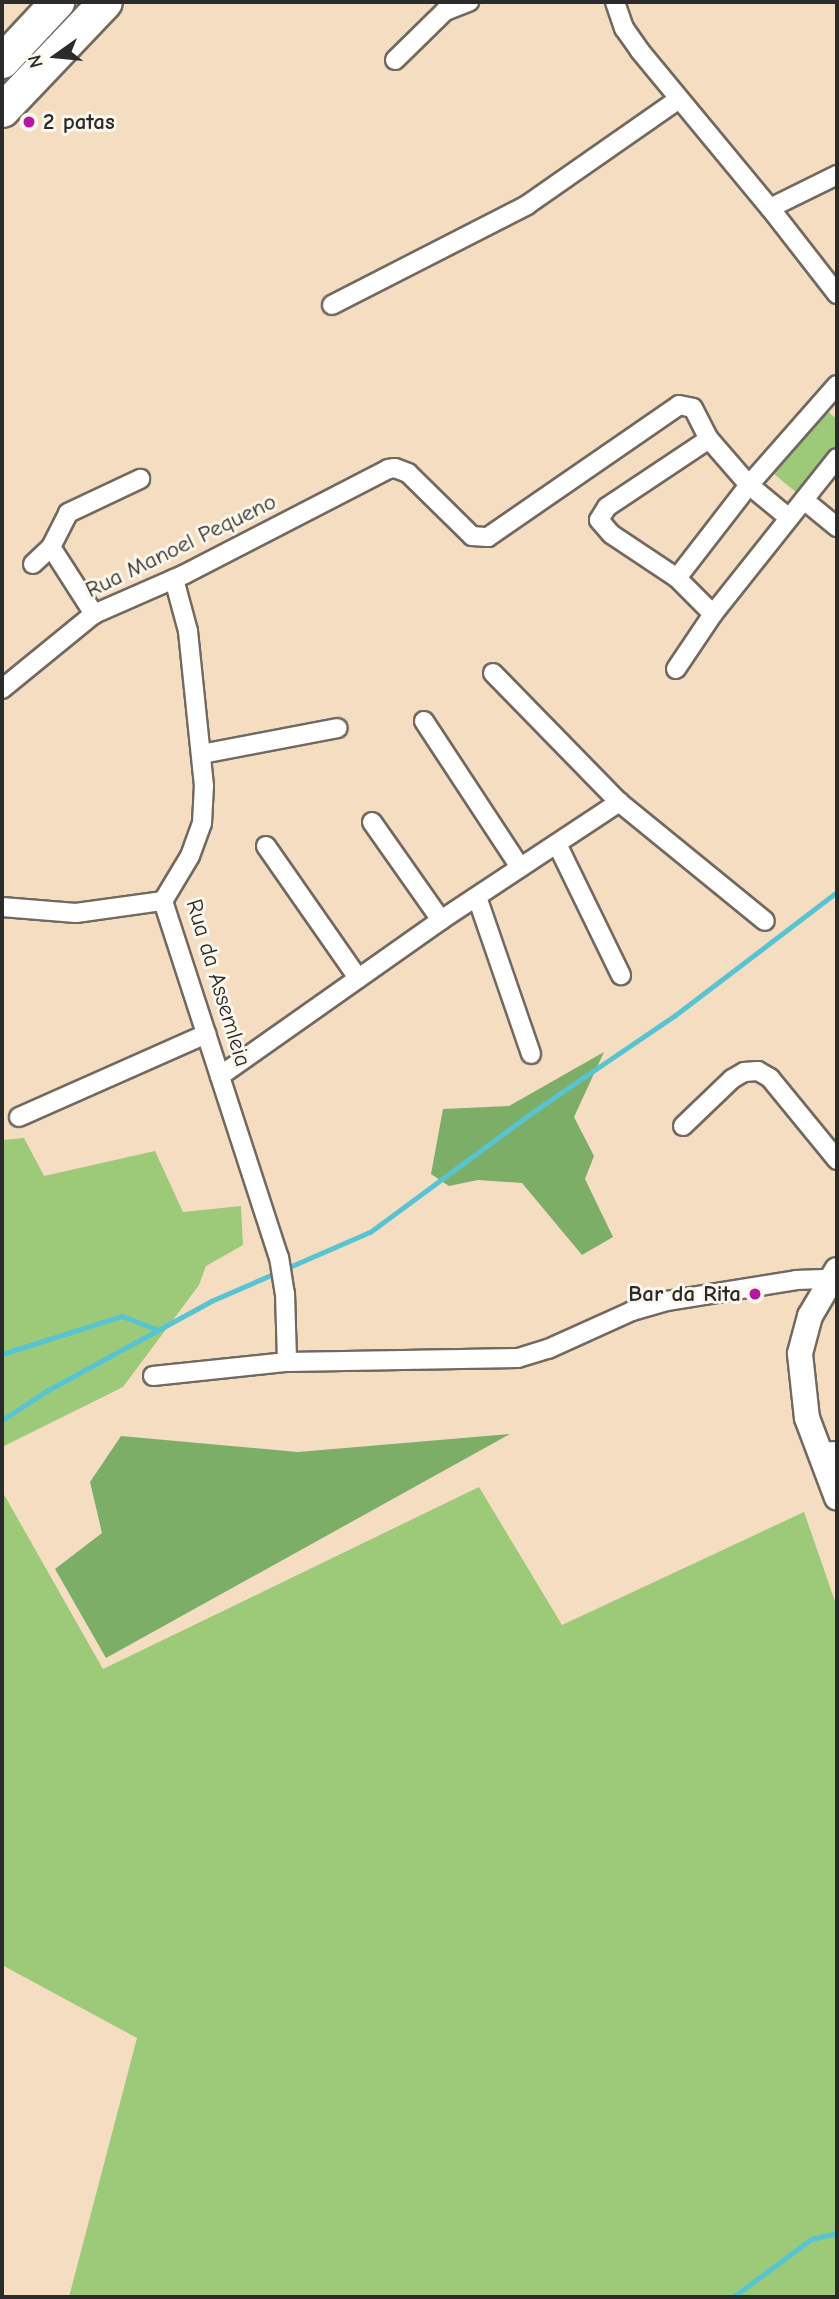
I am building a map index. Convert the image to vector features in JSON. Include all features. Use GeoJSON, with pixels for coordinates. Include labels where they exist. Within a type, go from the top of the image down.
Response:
{"type":"FeatureCollection","features":[{"type":"Feature","properties":{"kind":"highway"},"geometry":{"type":"LineString","coordinates":[[2,110],[105,2]]}},
{"type":"Feature","properties":{"kind":"highway"},"geometry":{"type":"LineString","coordinates":[[2,61],[53,3]]}},
{"type":"Feature","properties":{"kind":"street"},"geometry":{"type":"LineString","coordinates":[[395,60],[445,11],[469,2]]}},
{"type":"Feature","properties":{"kind":"street"},"geometry":{"type":"LineString","coordinates":[[615,2],[624,28],[837,294]]}},
{"type":"Feature","properties":{"kind":"street"},"geometry":{"type":"LineString","coordinates":[[332,305],[527,205],[679,99]]}},
{"type":"Feature","properties":{"kind":"street"},"geometry":{"type":"LineString","coordinates":[[770,208],[837,175]]}},
{"type":"Feature","properties":{"kind":"street"},"geometry":{"type":"LineString","coordinates":[[677,578],[749,485],[837,385]]}},
{"type":"Feature","properties":{"kind":"street","name":"Rua Manoel Pequeno"},"geometry":{"type":"LineString","coordinates":[[2,689],[94,614],[174,579],[395,468],[408,473],[472,536],[488,537],[670,409],[686,404],[693,408],[709,439]]}},
{"type":"Feature","properties":{"kind":"street"},"geometry":{"type":"LineString","coordinates":[[713,614],[677,578],[611,534],[600,520],[607,507],[709,439],[749,485],[789,518]]}},
{"type":"Feature","properties":{"kind":"street"},"geometry":{"type":"LineString","coordinates":[[676,669],[713,614],[837,458]]}},
{"type":"Feature","properties":{"kind":"street"},"geometry":{"type":"LineString","coordinates":[[33,564],[51,547],[68,513],[140,479]]}},
{"type":"Feature","properties":{"kind":"street"},"geometry":{"type":"LineString","coordinates":[[804,500],[837,527]]}},
{"type":"Feature","properties":{"kind":"street"},"geometry":{"type":"LineString","coordinates":[[51,547],[94,614]]}},
{"type":"Feature","properties":{"kind":"street","name":"Rua da Assemleia"},"geometry":{"type":"LineString","coordinates":[[174,579],[188,631],[202,754],[202,823],[190,856],[163,901],[279,1257],[285,1293],[287,1362]]}},
{"type":"Feature","properties":{"kind":"street"},"geometry":{"type":"LineString","coordinates":[[493,673],[619,802],[765,922]]}},
{"type":"Feature","properties":{"kind":"street"},"geometry":{"type":"LineString","coordinates":[[424,721],[520,867]]}},
{"type":"Feature","properties":{"kind":"street"},"geometry":{"type":"LineString","coordinates":[[202,754],[338,728]]}},
{"type":"Feature","properties":{"kind":"street"},"geometry":{"type":"LineString","coordinates":[[220,1076],[442,920],[619,802]]}},
{"type":"Feature","properties":{"kind":"street"},"geometry":{"type":"LineString","coordinates":[[372,822],[442,920]]}},
{"type":"Feature","properties":{"kind":"street"},"geometry":{"type":"LineString","coordinates":[[556,844],[621,975]]}},
{"type":"Feature","properties":{"kind":"street"},"geometry":{"type":"LineString","coordinates":[[266,846],[358,978]]}},
{"type":"Feature","properties":{"kind":"street"},"geometry":{"type":"LineString","coordinates":[[477,897],[531,1054]]}},
{"type":"Feature","properties":{"kind":"street"},"geometry":{"type":"LineString","coordinates":[[2,907],[76,913],[163,901]]}},
{"type":"Feature","properties":{"kind":"street"},"geometry":{"type":"LineString","coordinates":[[19,1118],[206,1034]]}},
{"type":"Feature","properties":{"kind":"street"},"geometry":{"type":"LineString","coordinates":[[683,1126],[732,1079],[744,1072],[758,1070],[770,1078],[837,1160]]}},
{"type":"Feature","properties":{"kind":"street"},"geometry":{"type":"LineString","coordinates":[[152,1376],[287,1362],[518,1358],[548,1349],[632,1311],[667,1301],[834,1274]]}},
{"type":"Feature","properties":{"kind":"street"},"geometry":{"type":"LineString","coordinates":[[834,1274],[810,1317],[800,1354],[803,1396],[828,1452],[837,1498]]}},
{"type":"Feature","properties":{"kind":"green space"},"geometry":{"type":"Polygon","coordinates":[[[818,404],[837,419],[837,444],[798,494],[767,468],[818,404]]]}},
{"type":"Feature","properties":{"kind":"green space"},"geometry":{"type":"Polygon","coordinates":[[[604,1052],[574,1117],[594,1156],[585,1179],[613,1237],[582,1255],[522,1183],[478,1180],[449,1186],[431,1174],[443,1109],[509,1106],[604,1052]]]}},
{"type":"Feature","properties":{"kind":"green space"},"geometry":{"type":"Polygon","coordinates":[[[24,1138],[44,1176],[155,1151],[183,1212],[241,1206],[243,1245],[206,1266],[199,1285],[123,1387],[2,1447],[2,1140],[24,1138]]]}},
{"type":"Feature","properties":{"kind":"green space"},"geometry":{"type":"Polygon","coordinates":[[[510,1434],[106,1658],[55,1569],[102,1533],[90,1482],[121,1436],[298,1452],[510,1434]]]}},
{"type":"Feature","properties":{"kind":"green space"},"geometry":{"type":"Polygon","coordinates":[[[479,1487],[562,1625],[804,1512],[837,1607],[837,2297],[69,2297],[137,2038],[2,1965],[2,1491],[103,1669],[479,1487]]]}},
{"type":"Feature","properties":{"kind":"waterway"},"geometry":{"type":"LineString","coordinates":[[2,1420],[48,1390],[211,1301],[370,1232],[537,1109],[674,1016],[837,892]]}},
{"type":"Feature","properties":{"kind":"waterway"},"geometry":{"type":"LineString","coordinates":[[2,1354],[122,1316],[158,1330]]}},
{"type":"Feature","properties":{"kind":"waterway"},"geometry":{"type":"LineString","coordinates":[[733,2297],[811,2239],[837,2233]]}},
{"type":"Feature","properties":{"kind":"place","name":"2 patas"},"geometry":{"type":"Point","coordinates":[29,122]}},
{"type":"Feature","properties":{"kind":"place","name":"Bar da Rita"},"geometry":{"type":"Point","coordinates":[755,1294]}}]}
